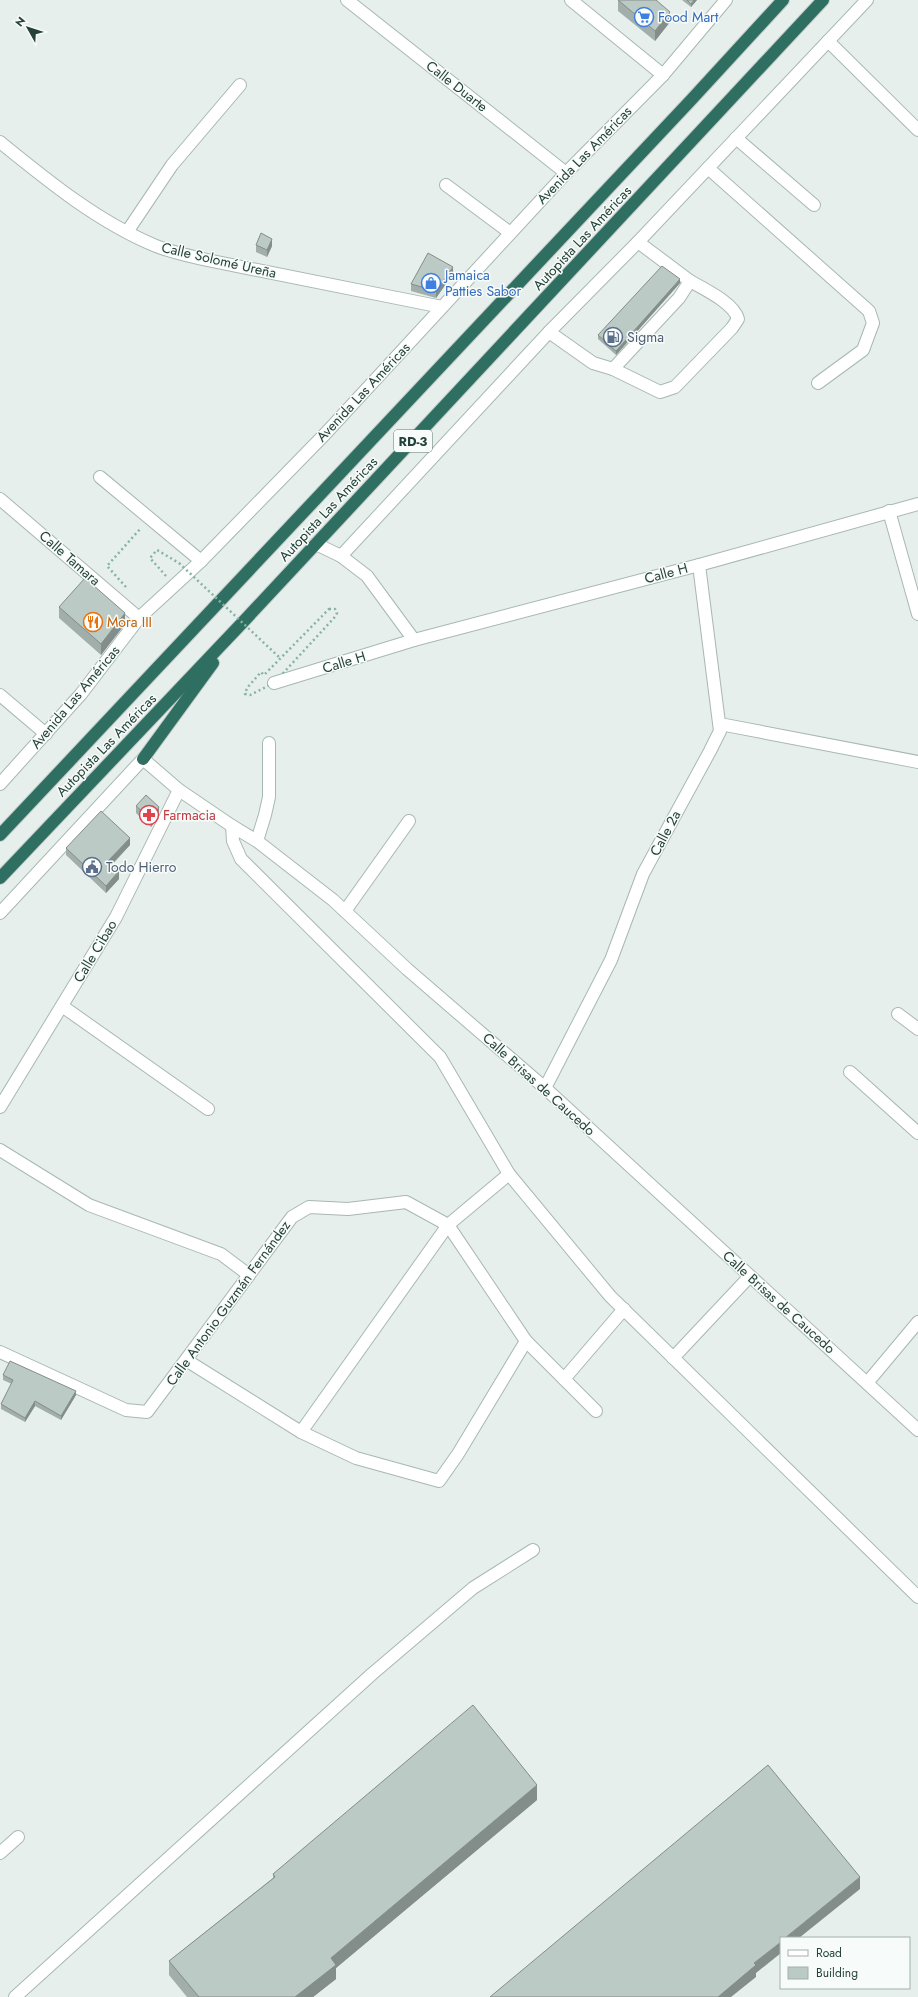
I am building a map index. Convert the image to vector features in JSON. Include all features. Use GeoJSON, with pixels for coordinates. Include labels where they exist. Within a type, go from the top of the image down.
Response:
{"type":"FeatureCollection","features":[{"type":"Feature","properties":{"kind":"highway","name":"Autopista Las Américas"},"geometry":{"type":"LineString","coordinates":[[0,835],[783,0]]}},
{"type":"Feature","properties":{"kind":"highway","name":"Autopista Las Américas"},"geometry":{"type":"LineString","coordinates":[[0,878],[244,621],[823,0]]}},
{"type":"Feature","properties":{"kind":"highway"},"geometry":{"type":"LineString","coordinates":[[142,759],[244,621]]}},
{"type":"Feature","properties":{"kind":"street","name":"Calle Duarte"},"geometry":{"type":"LineString","coordinates":[[348,0],[566,173]]}},
{"type":"Feature","properties":{"kind":"street"},"geometry":{"type":"LineString","coordinates":[[571,0],[663,75]]}},
{"type":"Feature","properties":{"kind":"street","name":"Avenida Las Américas"},"geometry":{"type":"LineString","coordinates":[[0,784],[46,734],[112,656],[139,618],[201,560],[326,433],[509,232],[663,75],[726,0]]}},
{"type":"Feature","properties":{"kind":"street"},"geometry":{"type":"LineString","coordinates":[[341,556],[549,332],[638,242],[867,0]]}},
{"type":"Feature","properties":{"kind":"street"},"geometry":{"type":"LineString","coordinates":[[828,41],[918,130]]}},
{"type":"Feature","properties":{"kind":"street"},"geometry":{"type":"LineString","coordinates":[[127,232],[172,165],[240,85]]}},
{"type":"Feature","properties":{"kind":"street"},"geometry":{"type":"LineString","coordinates":[[736,138],[814,204]]}},
{"type":"Feature","properties":{"kind":"street","name":"Calle Solomé Ureña"},"geometry":{"type":"LineString","coordinates":[[0,142],[78,202],[127,232],[178,254],[442,307]]}},
{"type":"Feature","properties":{"kind":"street"},"geometry":{"type":"LineString","coordinates":[[708,168],[869,311],[873,323],[863,350],[818,383]]}},
{"type":"Feature","properties":{"kind":"street"},"geometry":{"type":"LineString","coordinates":[[446,185],[509,232]]}},
{"type":"Feature","properties":{"kind":"street"},"geometry":{"type":"LineString","coordinates":[[549,332],[593,363],[613,369],[660,392],[675,387],[732,328],[738,319],[736,312],[710,292],[690,281],[638,242]]}},
{"type":"Feature","properties":{"kind":"street"},"geometry":{"type":"LineString","coordinates":[[613,369],[679,298],[690,281]]}},
{"type":"Feature","properties":{"kind":"street"},"geometry":{"type":"LineString","coordinates":[[100,477],[201,560]]}},
{"type":"Feature","properties":{"kind":"street","name":"Calle Tamara"},"geometry":{"type":"LineString","coordinates":[[0,499],[139,618]]}},
{"type":"Feature","properties":{"kind":"street","name":"Calle H"},"geometry":{"type":"LineString","coordinates":[[274,684],[414,640],[699,565],[918,504]]}},
{"type":"Feature","properties":{"kind":"street"},"geometry":{"type":"LineString","coordinates":[[889,511],[918,614]]}},
{"type":"Feature","properties":{"kind":"street"},"geometry":{"type":"LineString","coordinates":[[316,544],[341,556],[367,576],[414,640]]}},
{"type":"Feature","properties":{"kind":"street","name":"Calle 2a"},"geometry":{"type":"LineString","coordinates":[[545,1088],[611,960],[644,874],[658,844],[720,731],[699,565]]}},
{"type":"Feature","properties":{"kind":"street"},"geometry":{"type":"LineString","coordinates":[[0,695],[46,734]]}},
{"type":"Feature","properties":{"kind":"street"},"geometry":{"type":"LineString","coordinates":[[720,724],[918,762]]}},
{"type":"Feature","properties":{"kind":"street"},"geometry":{"type":"LineString","coordinates":[[257,841],[266,815],[269,797],[269,743]]}},
{"type":"Feature","properties":{"kind":"street"},"geometry":{"type":"LineString","coordinates":[[0,913],[142,759]]}},
{"type":"Feature","properties":{"kind":"street","name":"Calle Brisas de Caucedo"},"geometry":{"type":"LineString","coordinates":[[142,759],[179,790],[257,841],[345,912],[407,969],[545,1088],[918,1430]]}},
{"type":"Feature","properties":{"kind":"street","name":"Calle Cibao"},"geometry":{"type":"LineString","coordinates":[[0,1107],[116,918],[179,790]]}},
{"type":"Feature","properties":{"kind":"street"},"geometry":{"type":"LineString","coordinates":[[345,912],[409,821]]}},
{"type":"Feature","properties":{"kind":"street"},"geometry":{"type":"LineString","coordinates":[[232,826],[233,841],[242,859],[440,1057],[509,1174],[610,1296],[918,1597]]}},
{"type":"Feature","properties":{"kind":"street"},"geometry":{"type":"LineString","coordinates":[[62,1006],[208,1109]]}},
{"type":"Feature","properties":{"kind":"street"},"geometry":{"type":"LineString","coordinates":[[898,1014],[918,1029]]}},
{"type":"Feature","properties":{"kind":"street"},"geometry":{"type":"LineString","coordinates":[[850,1072],[918,1133]]}},
{"type":"Feature","properties":{"kind":"street"},"geometry":{"type":"LineString","coordinates":[[0,1150],[89,1205],[221,1254],[249,1275]]}},
{"type":"Feature","properties":{"kind":"street"},"geometry":{"type":"LineString","coordinates":[[301,1432],[362,1340],[448,1225],[509,1174]]}},
{"type":"Feature","properties":{"kind":"street","name":"Calle Antonio Guzmán Fernández"},"geometry":{"type":"LineString","coordinates":[[0,1352],[126,1410],[147,1412],[292,1217],[309,1207],[348,1209],[406,1202],[448,1225],[526,1341],[596,1411]]}},
{"type":"Feature","properties":{"kind":"street"},"geometry":{"type":"LineString","coordinates":[[673,1358],[750,1276]]}},
{"type":"Feature","properties":{"kind":"street"},"geometry":{"type":"LineString","coordinates":[[564,1379],[624,1309]]}},
{"type":"Feature","properties":{"kind":"street"},"geometry":{"type":"LineString","coordinates":[[867,1383],[918,1322]]}},
{"type":"Feature","properties":{"kind":"street"},"geometry":{"type":"LineString","coordinates":[[186,1360],[301,1432],[356,1458],[440,1481],[447,1472],[526,1341]]}},
{"type":"Feature","properties":{"kind":"street"},"geometry":{"type":"LineString","coordinates":[[15,1997],[372,1674],[473,1588],[533,1550]]}},
{"type":"Feature","properties":{"kind":"street"},"geometry":{"type":"LineString","coordinates":[[0,1853],[18,1837]]}},
{"type":"Feature","properties":{"kind":"path"},"geometry":{"type":"LineString","coordinates":[[123,584],[107,566],[141,528],[146,532]]}},
{"type":"Feature","properties":{"kind":"path"},"geometry":{"type":"LineString","coordinates":[[161,571],[150,558],[157,550],[179,563],[280,658],[329,609],[335,609],[337,613],[274,684],[250,695],[245,694],[247,688]]}},
{"type":"Feature","properties":{"kind":"path"},"geometry":{"type":"LineString","coordinates":[[174,555],[179,563]]}},
{"type":"Feature","properties":{"kind":"building"},"geometry":{"type":"Polygon","coordinates":[[[618,0],[656,0],[670,12],[655,31],[618,0]]]}},
{"type":"Feature","properties":{"kind":"building"},"geometry":{"type":"Polygon","coordinates":[[[687,0],[694,0],[691,4],[687,0]]]}},
{"type":"Feature","properties":{"kind":"building"},"geometry":{"type":"Polygon","coordinates":[[[261,233],[272,239],[267,250],[256,245],[261,233]]]}},
{"type":"Feature","properties":{"kind":"building","name":"Jamaica Patties Sabor"},"geometry":{"type":"Polygon","coordinates":[[[428,253],[453,267],[436,291],[411,284],[428,253]]]}},
{"type":"Feature","properties":{"kind":"building"},"geometry":{"type":"Polygon","coordinates":[[[662,266],[680,279],[616,351],[598,335],[662,266]]]}},
{"type":"Feature","properties":{"kind":"building","name":"Mora III"},"geometry":{"type":"Polygon","coordinates":[[[85,578],[125,613],[101,644],[59,607],[85,578]]]}},
{"type":"Feature","properties":{"kind":"building"},"geometry":{"type":"Polygon","coordinates":[[[146,795],[159,807],[151,819],[136,806],[146,795]]]}},
{"type":"Feature","properties":{"kind":"building"},"geometry":{"type":"Polygon","coordinates":[[[101,811],[130,838],[108,861],[119,871],[106,886],[66,848],[101,811]]]}},
{"type":"Feature","properties":{"kind":"building"},"geometry":{"type":"Polygon","coordinates":[[[10,1361],[76,1391],[61,1416],[35,1401],[25,1418],[1,1404],[13,1380],[3,1375],[10,1361]]]}},
{"type":"Feature","properties":{"kind":"building"},"geometry":{"type":"Polygon","coordinates":[[[473,1705],[537,1785],[331,1958],[336,1965],[295,1997],[199,1997],[169,1961],[275,1877],[273,1874],[473,1705]]]}},
{"type":"Feature","properties":{"kind":"building"},"geometry":{"type":"Polygon","coordinates":[[[768,1765],[860,1877],[786,1937],[780,1937],[780,1943],[754,1963],[756,1965],[718,1997],[490,1997],[768,1765]]]}},
{"type":"Feature","properties":{"kind":"place","name":"Food Mart"},"geometry":{"type":"Point","coordinates":[644,17]}},
{"type":"Feature","properties":{"kind":"place","name":"Jamaica Patties Sabor"},"geometry":{"type":"Point","coordinates":[431,283]}},
{"type":"Feature","properties":{"kind":"place","name":"Sigma"},"geometry":{"type":"Point","coordinates":[613,337]}},
{"type":"Feature","properties":{"kind":"place","name":"Mora III"},"geometry":{"type":"Point","coordinates":[93,622]}},
{"type":"Feature","properties":{"kind":"place","name":"Farmacia"},"geometry":{"type":"Point","coordinates":[149,815]}},
{"type":"Feature","properties":{"kind":"place","name":"Todo Hierro"},"geometry":{"type":"Point","coordinates":[92,867]}}]}
